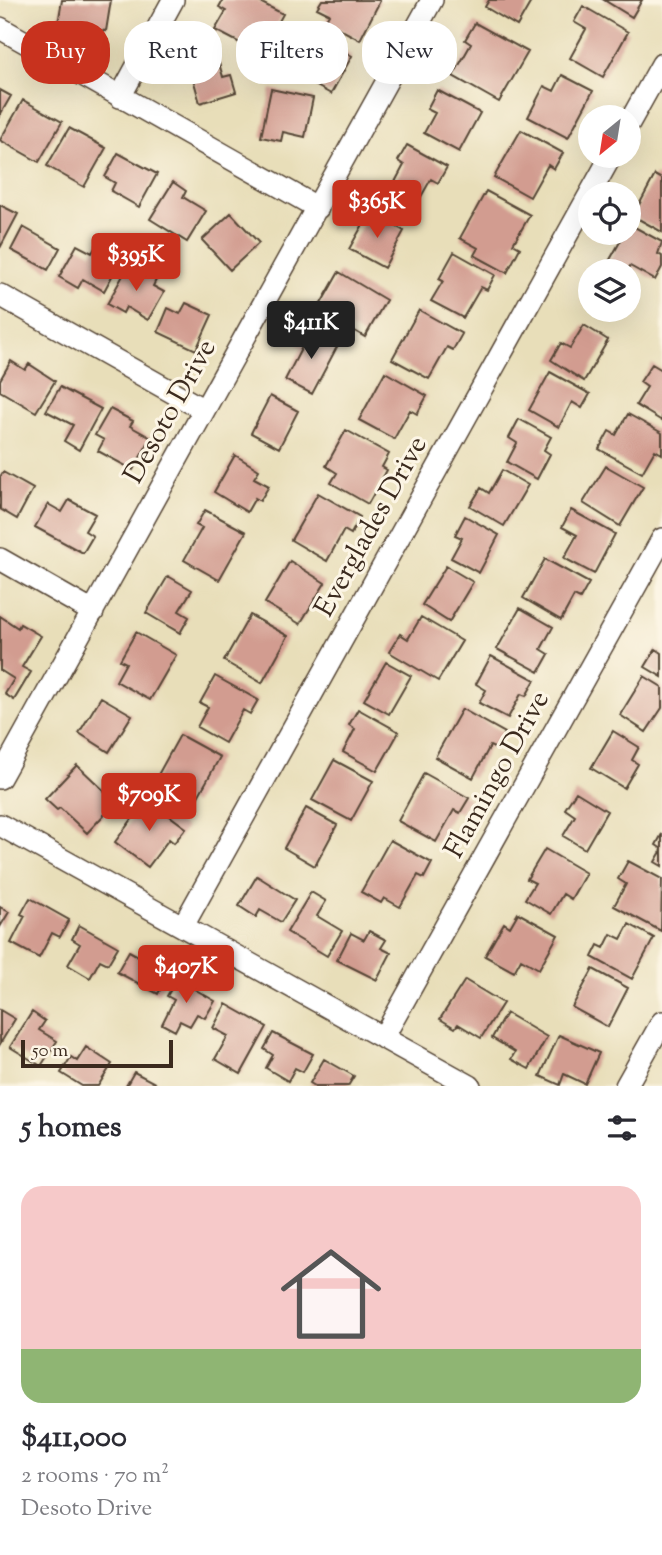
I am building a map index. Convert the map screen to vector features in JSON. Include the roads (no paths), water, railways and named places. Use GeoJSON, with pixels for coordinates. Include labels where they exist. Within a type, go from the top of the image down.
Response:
{"type":"FeatureCollection","features":[{"type":"Feature","properties":{"kind":"street"},"geometry":{"type":"LineString","coordinates":[[120,97],[173,0]]}},
{"type":"Feature","properties":{"kind":"street","name":"Desoto Drive"},"geometry":{"type":"LineString","coordinates":[[0,778],[432,0]]}},
{"type":"Feature","properties":{"kind":"street"},"geometry":{"type":"LineString","coordinates":[[0,27],[318,208]]}},
{"type":"Feature","properties":{"kind":"street"},"geometry":{"type":"LineString","coordinates":[[639,105],[662,64]]}},
{"type":"Feature","properties":{"kind":"street","name":"Everglades Drive"},"geometry":{"type":"LineString","coordinates":[[183,926],[604,168]]}},
{"type":"Feature","properties":{"kind":"street"},"geometry":{"type":"LineString","coordinates":[[0,295],[204,410]]}},
{"type":"Feature","properties":{"kind":"street","name":"Flamingo Drive"},"geometry":{"type":"LineString","coordinates":[[383,1038],[662,539]]}},
{"type":"Feature","properties":{"kind":"street"},"geometry":{"type":"LineString","coordinates":[[0,559],[93,612]]}},
{"type":"Feature","properties":{"kind":"street"},"geometry":{"type":"LineString","coordinates":[[0,825],[470,1086]]}},
{"type":"Feature","properties":{"kind":"street"},"geometry":{"type":"LineString","coordinates":[[626,1086],[662,1022]]}}]}
